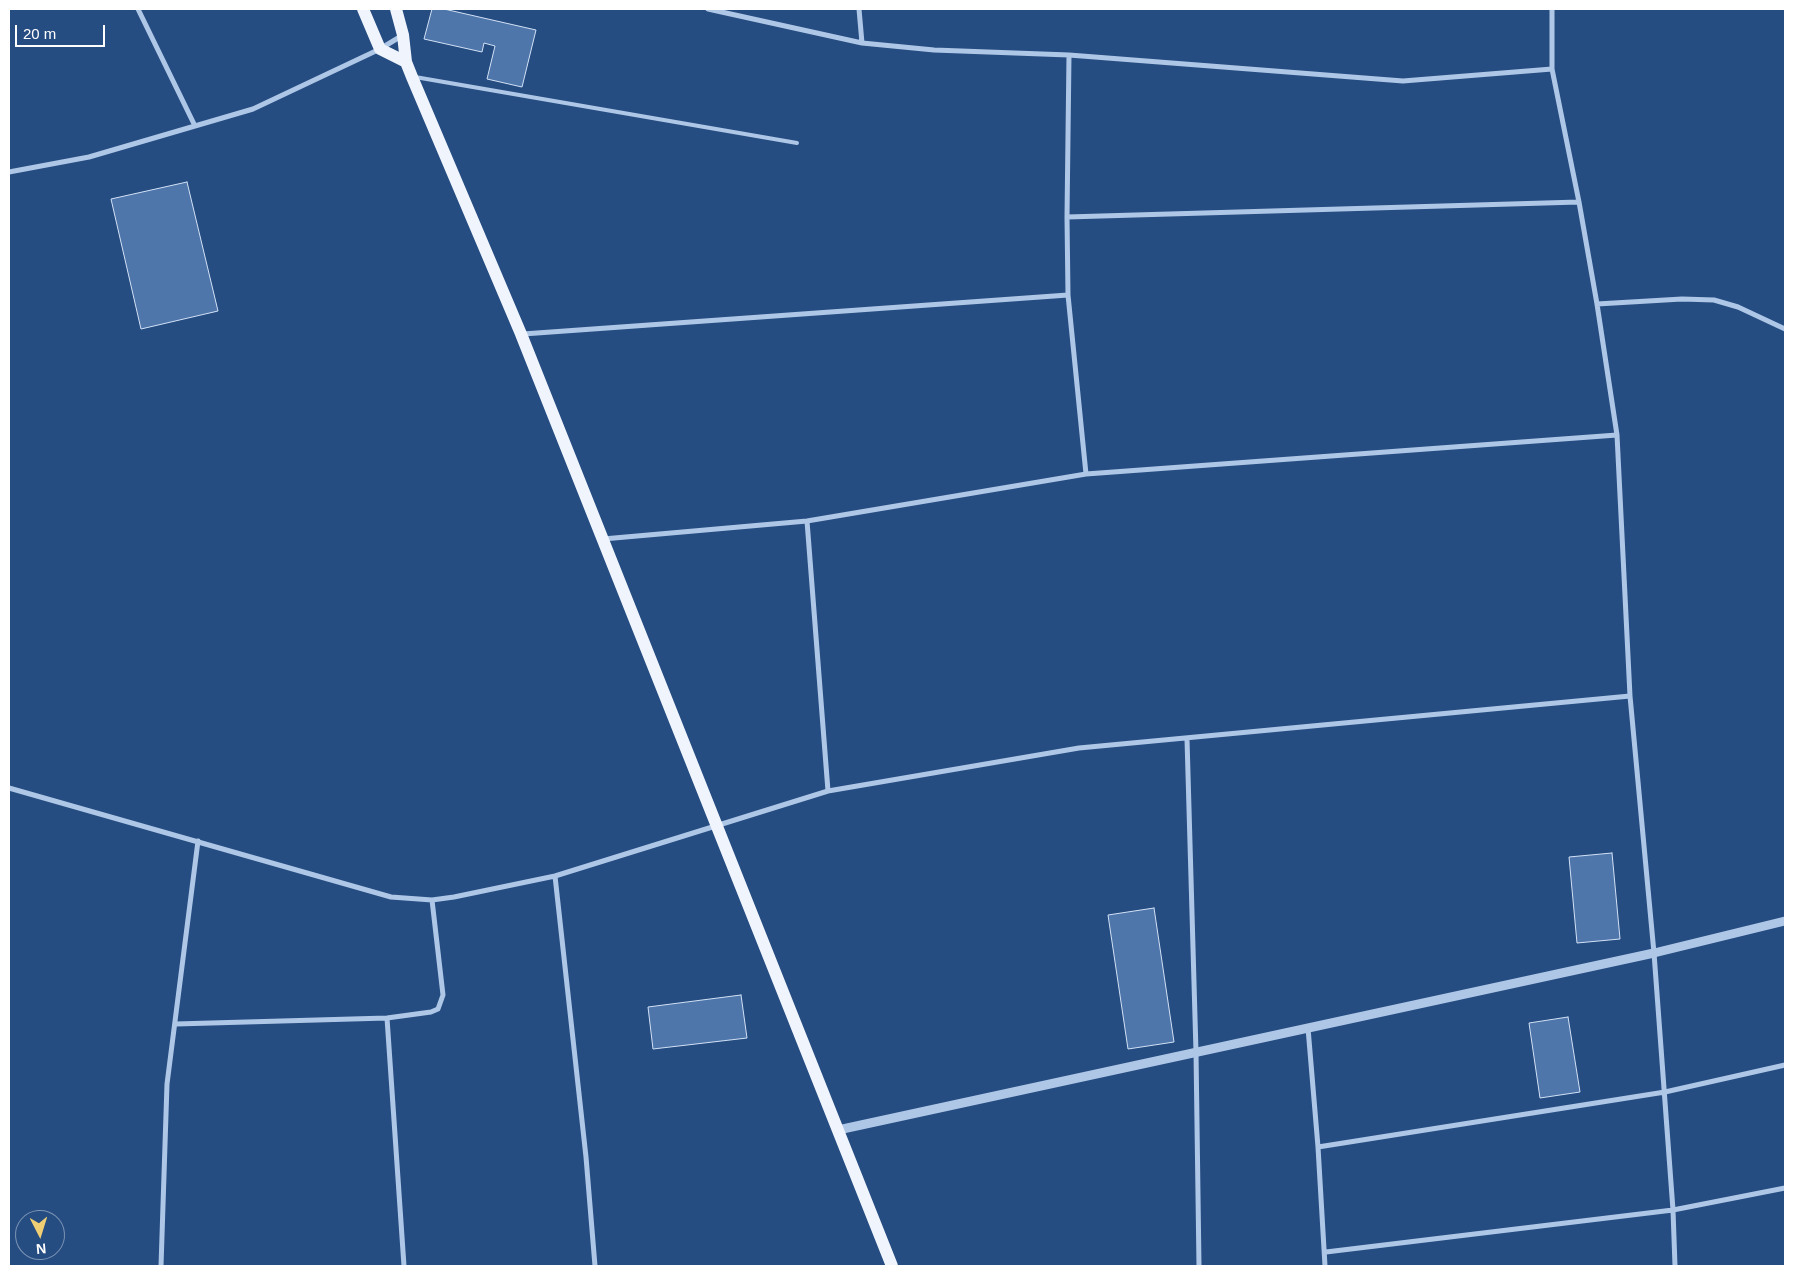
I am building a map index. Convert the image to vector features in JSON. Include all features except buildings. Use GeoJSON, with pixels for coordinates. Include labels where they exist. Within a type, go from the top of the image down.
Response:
{"type":"FeatureCollection","features":[{"type":"Feature","properties":{"kind":"main road"},"geometry":{"type":"LineString","coordinates":[[363,9],[380,49],[406,62]]}},
{"type":"Feature","properties":{"kind":"main road"},"geometry":{"type":"LineString","coordinates":[[396,9],[403,35],[406,62],[520,334],[892,1266]]}},
{"type":"Feature","properties":{"kind":"street"},"geometry":{"type":"LineString","coordinates":[[138,9],[195,126]]}},
{"type":"Feature","properties":{"kind":"street"},"geometry":{"type":"LineString","coordinates":[[708,9],[862,43],[934,50],[1069,55],[1403,81],[1552,69]]}},
{"type":"Feature","properties":{"kind":"street"},"geometry":{"type":"LineString","coordinates":[[859,9],[862,43]]}},
{"type":"Feature","properties":{"kind":"street"},"geometry":{"type":"LineString","coordinates":[[1552,9],[1552,69],[1579,202],[1617,435],[1630,696],[1665,1092],[1675,1266]]}},
{"type":"Feature","properties":{"kind":"street"},"geometry":{"type":"LineString","coordinates":[[9,172],[89,157],[253,109],[380,49],[403,35]]}},
{"type":"Feature","properties":{"kind":"street"},"geometry":{"type":"LineString","coordinates":[[1069,55],[1068,294],[1086,474]]}},
{"type":"Feature","properties":{"kind":"street"},"geometry":{"type":"LineString","coordinates":[[1067,217],[1579,202]]}},
{"type":"Feature","properties":{"kind":"street"},"geometry":{"type":"LineString","coordinates":[[520,334],[1068,294]]}},
{"type":"Feature","properties":{"kind":"street"},"geometry":{"type":"LineString","coordinates":[[1597,304],[1682,299],[1714,300],[1738,307],[1785,328]]}},
{"type":"Feature","properties":{"kind":"street"},"geometry":{"type":"LineString","coordinates":[[602,539],[807,522],[1086,474],[1617,435]]}},
{"type":"Feature","properties":{"kind":"street"},"geometry":{"type":"LineString","coordinates":[[807,522],[828,790]]}},
{"type":"Feature","properties":{"kind":"street"},"geometry":{"type":"LineString","coordinates":[[9,788],[391,897],[432,900],[555,876],[828,790],[1079,748],[1630,696]]}},
{"type":"Feature","properties":{"kind":"street"},"geometry":{"type":"LineString","coordinates":[[1187,739],[1196,1052],[1199,1266]]}},
{"type":"Feature","properties":{"kind":"street"},"geometry":{"type":"LineString","coordinates":[[161,1266],[167,1084],[198,841]]}},
{"type":"Feature","properties":{"kind":"street"},"geometry":{"type":"LineString","coordinates":[[555,876],[586,1157],[595,1266]]}},
{"type":"Feature","properties":{"kind":"street"},"geometry":{"type":"LineString","coordinates":[[176,1024],[388,1018],[431,1012],[438,1009],[443,995],[432,900]]}},
{"type":"Feature","properties":{"kind":"street"},"geometry":{"type":"LineString","coordinates":[[838,1130],[1654,953],[1785,922]]}},
{"type":"Feature","properties":{"kind":"street"},"geometry":{"type":"LineString","coordinates":[[388,1018],[404,1266]]}},
{"type":"Feature","properties":{"kind":"street"},"geometry":{"type":"LineString","coordinates":[[1308,1028],[1326,1252],[1325,1266]]}},
{"type":"Feature","properties":{"kind":"street"},"geometry":{"type":"LineString","coordinates":[[1318,1147],[1665,1092],[1785,1065]]}},
{"type":"Feature","properties":{"kind":"street"},"geometry":{"type":"LineString","coordinates":[[1326,1252],[1673,1210],[1785,1188]]}},
{"type":"Feature","properties":{"kind":"lane"},"geometry":{"type":"LineString","coordinates":[[412,76],[797,143]]}}]}
